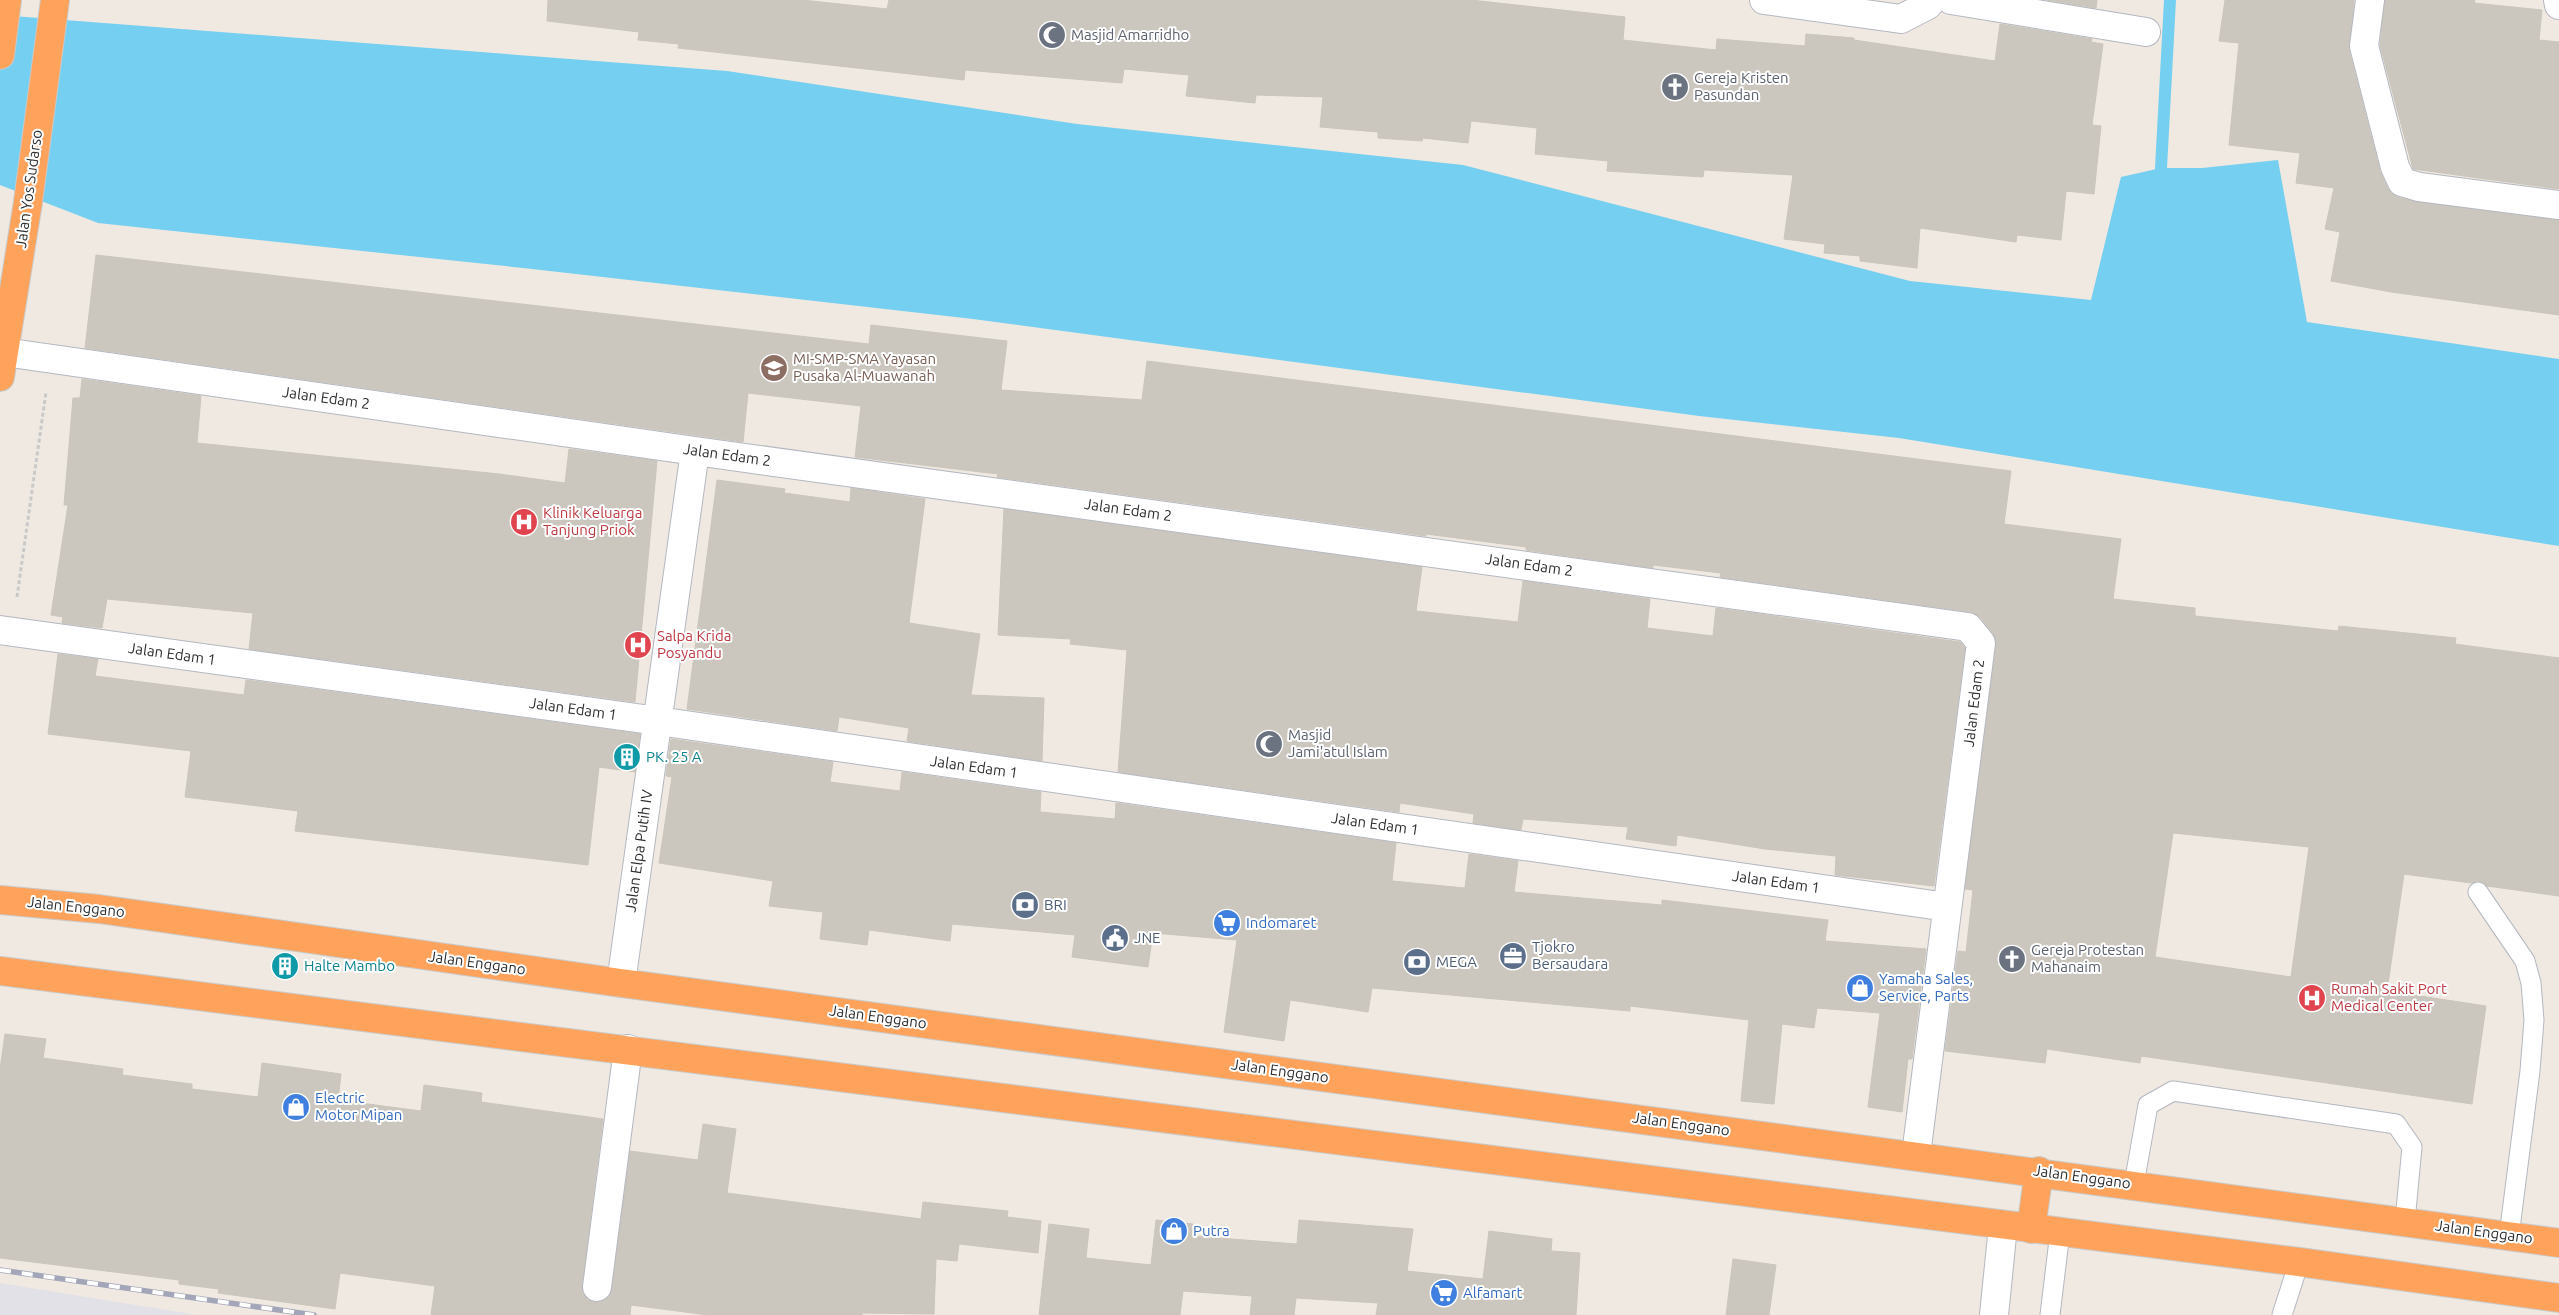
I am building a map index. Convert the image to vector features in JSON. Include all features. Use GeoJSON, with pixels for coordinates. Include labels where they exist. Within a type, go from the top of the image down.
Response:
{"type":"FeatureCollection","features":[{"type":"Feature","properties":{"kind":"highway"},"geometry":{"type":"LineString","coordinates":[[0,55],[7,0]]}},
{"type":"Feature","properties":{"kind":"highway","name":"Jalan Yos Sudarso"},"geometry":{"type":"LineString","coordinates":[[4,352],[28,202],[55,0]]}},
{"type":"Feature","properties":{"kind":"highway","name":"Jalan Enggano"},"geometry":{"type":"LineString","coordinates":[[0,900],[99,909],[621,983],[2134,1184],[2559,1243]]}},
{"type":"Feature","properties":{"kind":"highway"},"geometry":{"type":"LineString","coordinates":[[0,970],[2299,1262],[2559,1298]]}},
{"type":"Feature","properties":{"kind":"highway"},"geometry":{"type":"LineString","coordinates":[[2031,1229],[2039,1172]]}},
{"type":"Feature","properties":{"kind":"street"},"geometry":{"type":"LineString","coordinates":[[1764,0],[1901,18],[1928,5],[1932,0]]}},
{"type":"Feature","properties":{"kind":"street"},"geometry":{"type":"LineString","coordinates":[[1950,0],[2146,32]]}},
{"type":"Feature","properties":{"kind":"street"},"geometry":{"type":"LineString","coordinates":[[2370,0],[2364,46],[2373,75],[2395,167],[2402,182],[2419,187],[2559,205]]}},
{"type":"Feature","properties":{"kind":"street"},"geometry":{"type":"LineString","coordinates":[[2558,0],[2559,5]]}},
{"type":"Feature","properties":{"kind":"street","name":"Jalan Edam 2"},"geometry":{"type":"LineString","coordinates":[[4,352],[696,451],[1968,626],[1981,643],[1948,907]]}},
{"type":"Feature","properties":{"kind":"street","name":"Jalan Elpa Putih IV"},"geometry":{"type":"LineString","coordinates":[[621,983],[696,451]]}},
{"type":"Feature","properties":{"kind":"street","name":"Jalan Edam 1"},"geometry":{"type":"LineString","coordinates":[[6,631],[658,721],[1948,907]]}},
{"type":"Feature","properties":{"kind":"street"},"geometry":{"type":"LineString","coordinates":[[1916,1155],[1948,907]]}},
{"type":"Feature","properties":{"kind":"street"},"geometry":{"type":"LineString","coordinates":[[597,1287],[628,1049]]}},
{"type":"Feature","properties":{"kind":"street"},"geometry":{"type":"LineString","coordinates":[[1994,1315],[2004,1226]]}},
{"type":"Feature","properties":{"kind":"lane"},"geometry":{"type":"LineString","coordinates":[[2478,892],[2525,961],[2531,984],[2534,1020],[2509,1236]]}},
{"type":"Feature","properties":{"kind":"lane"},"geometry":{"type":"LineString","coordinates":[[2134,1184],[2148,1106],[2173,1091],[2396,1124],[2412,1146],[2405,1221]]}},
{"type":"Feature","properties":{"kind":"lane"},"geometry":{"type":"LineString","coordinates":[[2050,1315],[2060,1232]]}},
{"type":"Feature","properties":{"kind":"lane"},"geometry":{"type":"LineString","coordinates":[[2282,1315],[2299,1262]]}},
{"type":"Feature","properties":{"kind":"path"},"geometry":{"type":"LineString","coordinates":[[6,631],[51,360]]}},
{"type":"Feature","properties":{"kind":"shaded area"},"geometry":{"type":"Polygon","coordinates":[[[0,1283],[197,1315],[0,1315],[0,1283]]]}},
{"type":"Feature","properties":{"kind":"water"},"geometry":{"type":"Polygon","coordinates":[[[0,15],[727,71],[1077,124],[1463,165],[1910,281],[2091,300],[2121,177],[2161,168],[2202,168],[2278,160],[2307,322],[2559,359],[2559,546],[1899,438],[1699,416],[973,319],[523,268],[98,223],[0,185],[0,15]]]}},
{"type":"Feature","properties":{"kind":"building"},"geometry":{"type":"Polygon","coordinates":[[[548,0],[802,0],[887,9],[889,0],[1471,0],[1625,17],[1623,40],[1716,50],[1717,39],[1805,46],[1806,34],[1854,38],[1854,40],[1995,61],[2000,24],[2092,39],[2091,42],[2103,44],[2092,125],[2101,126],[2094,194],[2066,191],[2061,240],[2017,235],[2016,242],[1920,228],[1917,268],[1860,261],[1860,256],[1824,253],[1825,244],[1784,239],[1793,175],[1704,170],[1703,177],[1607,171],[1608,161],[1535,154],[1537,128],[1471,121],[1468,143],[1423,138],[1422,141],[1378,138],[1378,132],[1320,127],[1323,97],[1256,95],[1255,103],[1186,96],[1189,75],[1124,69],[1122,83],[965,70],[964,80],[678,48],[679,44],[638,40],[639,32],[547,21],[548,0]]]}},
{"type":"Feature","properties":{"kind":"building"},"geometry":{"type":"Polygon","coordinates":[[[2047,0],[2097,0],[2096,8],[2047,0]]]}},
{"type":"Feature","properties":{"kind":"building"},"geometry":{"type":"Polygon","coordinates":[[[2225,0],[2354,0],[2349,50],[2380,171],[2388,189],[2397,197],[2417,202],[2559,220],[2559,315],[2391,292],[2331,281],[2340,232],[2325,229],[2334,188],[2296,183],[2300,153],[2229,145],[2239,43],[2219,41],[2225,0]]]}},
{"type":"Feature","properties":{"kind":"building"},"geometry":{"type":"Polygon","coordinates":[[[2385,0],[2475,0],[2474,3],[2542,10],[2539,40],[2559,42],[2559,189],[2413,169],[2380,45],[2385,0]]]}},
{"type":"Feature","properties":{"kind":"building"},"geometry":{"type":"Polygon","coordinates":[[[96,255],[869,344],[871,325],[1007,341],[1001,390],[1142,400],[1147,361],[2011,471],[2004,524],[2121,539],[2113,599],[2195,608],[2195,616],[2338,631],[2339,626],[2456,638],[2455,644],[2559,658],[2559,896],[2487,886],[2478,881],[2471,883],[2404,874],[2387,991],[2486,1006],[2472,1104],[2141,1056],[2140,1063],[2047,1049],[2045,1063],[1945,1051],[1958,951],[1966,952],[1973,890],[1965,889],[1996,645],[1993,633],[1980,617],[1971,612],[1720,577],[1721,573],[1653,565],[1653,568],[1526,550],[1526,547],[1426,534],[1426,536],[997,477],[998,474],[855,457],[861,406],[748,393],[743,442],[85,348],[96,255]],[[2173,833],[2155,957],[2291,977],[2309,847],[2173,833]]]}},
{"type":"Feature","properties":{"kind":"building"},"geometry":{"type":"Polygon","coordinates":[[[82,379],[201,396],[197,443],[499,474],[565,483],[569,449],[657,461],[635,702],[249,649],[253,613],[107,599],[102,628],[62,623],[63,617],[51,615],[68,505],[64,505],[73,398],[80,398],[82,379]]]}},
{"type":"Feature","properties":{"kind":"building"},"geometry":{"type":"Polygon","coordinates":[[[717,480],[785,489],[784,493],[850,502],[851,488],[925,499],[909,623],[980,634],[971,695],[1044,698],[1042,761],[907,741],[909,728],[839,717],[837,731],[687,709],[717,480]]]}},
{"type":"Feature","properties":{"kind":"building"},"geometry":{"type":"Polygon","coordinates":[[[1004,509],[1422,567],[1416,611],[1518,622],[1523,581],[1650,599],[1647,628],[1713,636],[1716,608],[1960,642],[1965,648],[1934,886],[1835,875],[1836,856],[1765,849],[1677,835],[1676,846],[1626,839],[1628,827],[1523,819],[1521,830],[1473,823],[1474,814],[1400,803],[1399,812],[1118,772],[1127,650],[1070,644],[1071,639],[998,635],[1004,509]]]}},
{"type":"Feature","properties":{"kind":"building"},"geometry":{"type":"Polygon","coordinates":[[[58,654],[98,659],[95,676],[244,695],[246,680],[640,734],[635,772],[599,767],[588,865],[295,831],[298,811],[185,797],[191,751],[48,734],[58,654]]]}},
{"type":"Feature","properties":{"kind":"building"},"geometry":{"type":"Polygon","coordinates":[[[671,739],[833,762],[830,782],[900,791],[902,772],[1041,792],[1040,812],[1115,819],[1116,803],[1396,843],[1392,881],[1465,888],[1469,854],[1518,861],[1514,892],[1662,905],[1662,900],[1828,920],[1825,941],[1926,949],[1912,1059],[1908,1059],[1902,1112],[1868,1107],[1880,1013],[1817,1008],[1814,1028],[1782,1024],[1774,1104],[1741,1101],[1749,1020],[1630,1006],[1630,1011],[1372,988],[1368,1012],[1290,1000],[1284,1041],[1224,1032],[1237,940],[1153,933],[1148,967],[1072,957],[1075,935],[952,924],[950,941],[869,930],[867,945],[820,939],[823,912],[769,906],[773,881],[659,863],[672,777],[666,776],[671,739]]]}},
{"type":"Feature","properties":{"kind":"building"},"geometry":{"type":"Polygon","coordinates":[[[5,1034],[46,1039],[43,1058],[123,1069],[122,1075],[192,1084],[192,1089],[258,1097],[262,1063],[341,1074],[338,1100],[421,1111],[424,1085],[482,1093],[481,1102],[603,1119],[582,1285],[583,1293],[588,1300],[595,1302],[603,1301],[610,1296],[612,1289],[630,1151],[698,1160],[703,1124],[736,1129],[727,1193],[921,1219],[923,1202],[1008,1211],[1007,1217],[1041,1221],[1038,1253],[959,1244],[957,1261],[936,1259],[934,1314],[862,1313],[862,1315],[708,1315],[631,1305],[630,1315],[431,1315],[435,1286],[340,1273],[335,1309],[218,1293],[219,1289],[179,1284],[179,1280],[0,1258],[0,1069],[5,1034]]]}},
{"type":"Feature","properties":{"kind":"building"},"geometry":{"type":"Polygon","coordinates":[[[1156,1220],[1193,1224],[1192,1236],[1297,1244],[1299,1220],[1413,1229],[1407,1271],[1483,1279],[1489,1231],[1552,1239],[1551,1251],[1580,1253],[1576,1315],[1376,1315],[1378,1303],[1296,1298],[1294,1315],[1250,1315],[1252,1296],[1183,1291],[1180,1315],[1039,1315],[1049,1224],[1089,1229],[1086,1258],[1151,1265],[1156,1220]]]}},
{"type":"Feature","properties":{"kind":"building"},"geometry":{"type":"Polygon","coordinates":[[[1733,1259],[1776,1265],[1769,1315],[1726,1315],[1733,1259]]]}},
{"type":"Feature","properties":{"kind":"waterway"},"geometry":{"type":"LineString","coordinates":[[2161,168],[2170,0]]}},
{"type":"Feature","properties":{"kind":"railway"},"geometry":{"type":"LineString","coordinates":[[0,1270],[314,1315]]}},
{"type":"Feature","properties":{"kind":"place","name":"Masjid Amarridho"},"geometry":{"type":"Point","coordinates":[1052,35]}},
{"type":"Feature","properties":{"kind":"place","name":"Gereja Kristen Pasundan"},"geometry":{"type":"Point","coordinates":[1675,87]}},
{"type":"Feature","properties":{"kind":"place","name":"MI-SMP-SMA Yayasan Pusaka Al-Muawanah"},"geometry":{"type":"Point","coordinates":[774,368]}},
{"type":"Feature","properties":{"kind":"place","name":"Klinik Keluarga Tanjung Priok"},"geometry":{"type":"Point","coordinates":[524,522]}},
{"type":"Feature","properties":{"kind":"place","name":"Salpa Krida Posyandu"},"geometry":{"type":"Point","coordinates":[638,645]}},
{"type":"Feature","properties":{"kind":"place","name":"Masjid Jami'atul Islam"},"geometry":{"type":"Point","coordinates":[1269,744]}},
{"type":"Feature","properties":{"kind":"place","name":"PK. 25 A"},"geometry":{"type":"Point","coordinates":[627,757]}},
{"type":"Feature","properties":{"kind":"place","name":"BRI"},"geometry":{"type":"Point","coordinates":[1025,905]}},
{"type":"Feature","properties":{"kind":"place","name":"Indomaret"},"geometry":{"type":"Point","coordinates":[1227,923]}},
{"type":"Feature","properties":{"kind":"place","name":"JNE"},"geometry":{"type":"Point","coordinates":[1115,938]}},
{"type":"Feature","properties":{"kind":"place","name":"Tjokro Bersaudara"},"geometry":{"type":"Point","coordinates":[1513,956]}},
{"type":"Feature","properties":{"kind":"place","name":"Gereja Protestan Mahanaim"},"geometry":{"type":"Point","coordinates":[2012,959]}},
{"type":"Feature","properties":{"kind":"place","name":"MEGA"},"geometry":{"type":"Point","coordinates":[1417,962]}},
{"type":"Feature","properties":{"kind":"place","name":"Halte Mambo"},"geometry":{"type":"Point","coordinates":[285,966]}},
{"type":"Feature","properties":{"kind":"place","name":"Yamaha Sales, Service, Parts"},"geometry":{"type":"Point","coordinates":[1860,988]}},
{"type":"Feature","properties":{"kind":"place","name":"Rumah Sakit Port Medical Center"},"geometry":{"type":"Point","coordinates":[2312,998]}},
{"type":"Feature","properties":{"kind":"place","name":"Electric Motor Mipan"},"geometry":{"type":"Point","coordinates":[296,1107]}},
{"type":"Feature","properties":{"kind":"place","name":"Putra"},"geometry":{"type":"Point","coordinates":[1174,1231]}},
{"type":"Feature","properties":{"kind":"place","name":"Alfamart"},"geometry":{"type":"Point","coordinates":[1444,1293]}}]}
